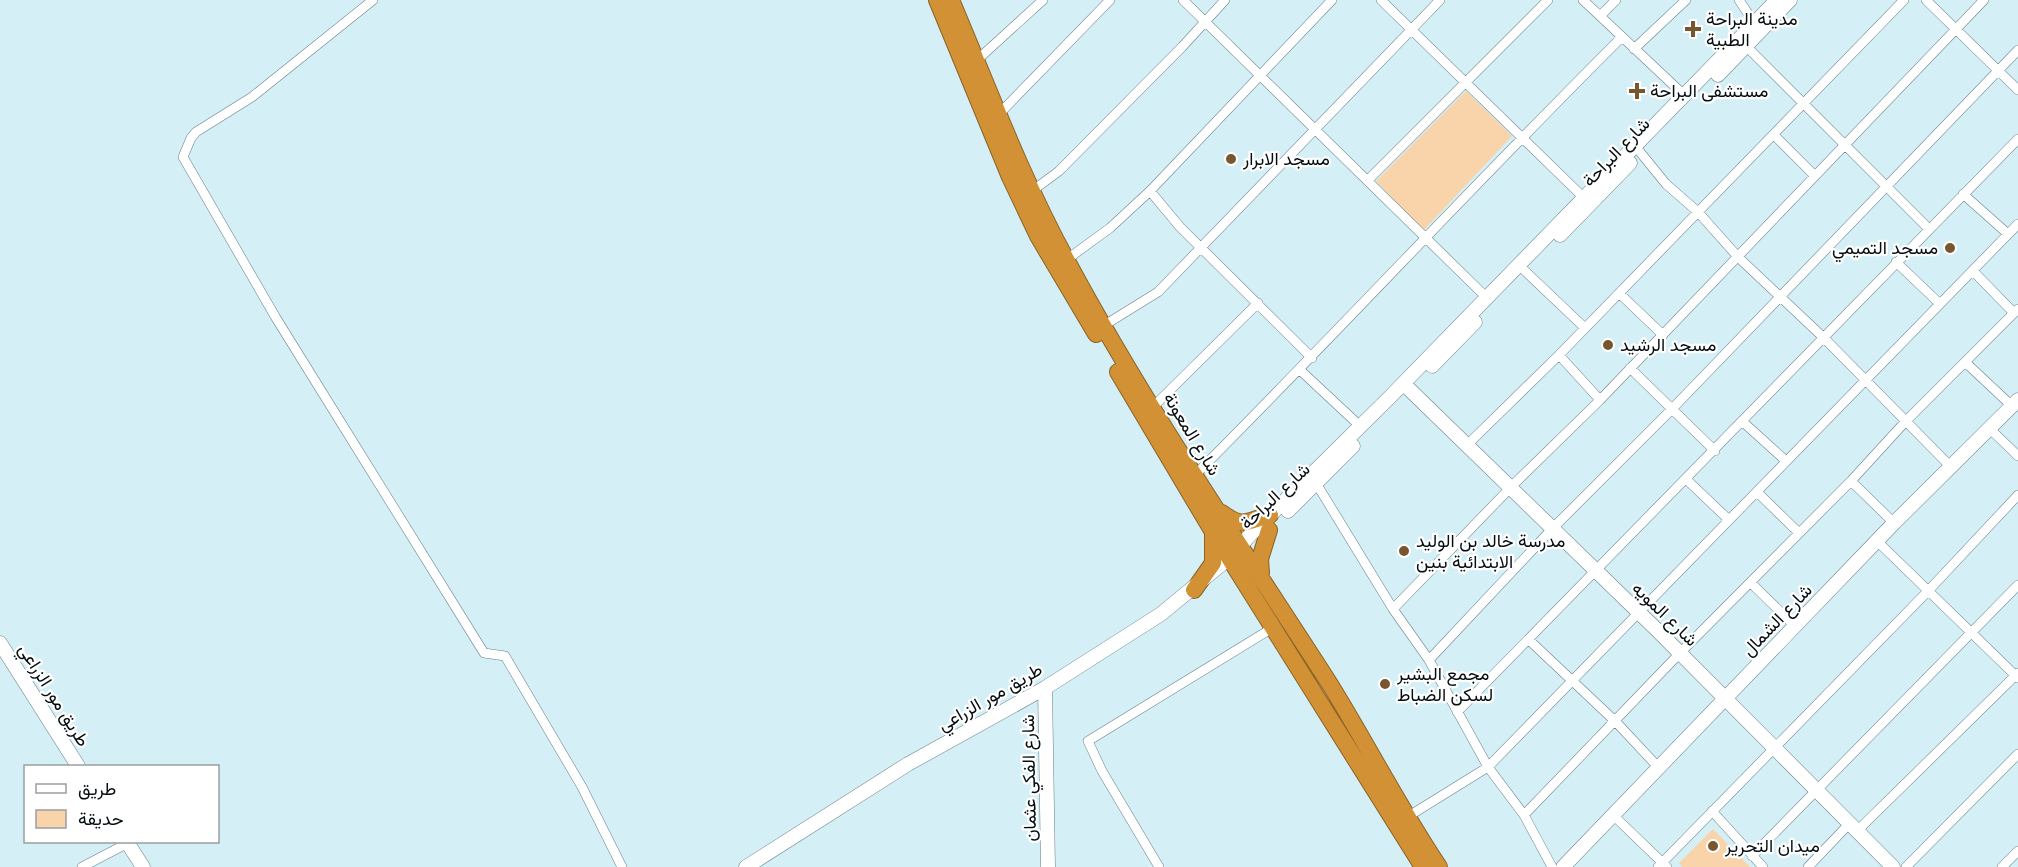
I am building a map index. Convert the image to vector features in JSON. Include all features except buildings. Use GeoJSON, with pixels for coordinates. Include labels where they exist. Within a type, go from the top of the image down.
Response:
{"type":"FeatureCollection","features":[{"type":"Feature","properties":{"kind":"highway","name":"شارع المعونة"},"geometry":{"type":"LineString","coordinates":[[937,0],[1010,177],[1038,236],[1229,558],[1421,856],[1439,867]]}},
{"type":"Feature","properties":{"kind":"highway","name":"شارع المعونة"},"geometry":{"type":"LineString","coordinates":[[951,0],[1032,191],[1066,260],[1103,326],[1215,508],[1242,546],[1409,816],[1421,856]]}},
{"type":"Feature","properties":{"kind":"highway"},"geometry":{"type":"LineString","coordinates":[[1215,508],[1236,523],[1270,522],[1260,559],[1263,580]]}},
{"type":"Feature","properties":{"kind":"highway"},"geometry":{"type":"LineString","coordinates":[[1194,590],[1213,562],[1213,532]]}},
{"type":"Feature","properties":{"kind":"street"},"geometry":{"type":"LineString","coordinates":[[373,0],[252,97],[196,132],[190,138],[183,157],[276,318],[484,653],[505,656],[582,787],[622,867]]}},
{"type":"Feature","properties":{"kind":"street"},"geometry":{"type":"LineString","coordinates":[[976,61],[1043,0]]}},
{"type":"Feature","properties":{"kind":"street"},"geometry":{"type":"LineString","coordinates":[[999,114],[1110,0]]}},
{"type":"Feature","properties":{"kind":"street"},"geometry":{"type":"LineString","coordinates":[[1183,0],[1486,297]]}},
{"type":"Feature","properties":{"kind":"street"},"geometry":{"type":"LineString","coordinates":[[1032,191],[1059,171],[1225,0]]}},
{"type":"Feature","properties":{"kind":"street"},"geometry":{"type":"LineString","coordinates":[[1066,260],[1110,228],[1150,191],[1332,0]]}},
{"type":"Feature","properties":{"kind":"street"},"geometry":{"type":"LineString","coordinates":[[1381,0],[1583,197]]}},
{"type":"Feature","properties":{"kind":"street"},"geometry":{"type":"LineString","coordinates":[[1103,326],[1154,296],[1203,248],[1440,0]]}},
{"type":"Feature","properties":{"kind":"street"},"geometry":{"type":"LineString","coordinates":[[1368,180],[1548,0]]}},
{"type":"Feature","properties":{"kind":"street"},"geometry":{"type":"LineString","coordinates":[[1583,0],[1685,96]]}},
{"type":"Feature","properties":{"kind":"street"},"geometry":{"type":"LineString","coordinates":[[1600,16],[1616,0]]}},
{"type":"Feature","properties":{"kind":"street"},"geometry":{"type":"LineString","coordinates":[[1634,49],[1686,0]]}},
{"type":"Feature","properties":{"kind":"street"},"geometry":{"type":"LineString","coordinates":[[1739,0],[1757,27]]}},
{"type":"Feature","properties":{"kind":"street","name":"شارع البراحة"},"geometry":{"type":"LineString","coordinates":[[1270,522],[1316,483],[1409,390],[1524,270],[1746,46],[1777,0]]}},
{"type":"Feature","properties":{"kind":"street","name":"شارع البراحة"},"geometry":{"type":"LineString","coordinates":[[1242,546],[1253,543],[1360,426],[1583,197],[1757,27],[1791,0]]}},
{"type":"Feature","properties":{"kind":"street"},"geometry":{"type":"LineString","coordinates":[[1466,446],[1559,355],[1904,0]]}},
{"type":"Feature","properties":{"kind":"street"},"geometry":{"type":"LineString","coordinates":[[1926,0],[2018,90]]}},
{"type":"Feature","properties":{"kind":"street"},"geometry":{"type":"LineString","coordinates":[[1393,609],[1510,488],[1600,400],[1984,0]]}},
{"type":"Feature","properties":{"kind":"street"},"geometry":{"type":"LineString","coordinates":[[1195,475],[1312,358],[1423,237],[1622,37]]}},
{"type":"Feature","properties":{"kind":"street"},"geometry":{"type":"LineString","coordinates":[[1746,46],[1929,229]]}},
{"type":"Feature","properties":{"kind":"street"},"geometry":{"type":"LineString","coordinates":[[1429,660],[1552,529],[1672,409],[2018,50]]}},
{"type":"Feature","properties":{"kind":"street"},"geometry":{"type":"LineString","coordinates":[[1774,135],[1815,176]]}},
{"type":"Feature","properties":{"kind":"street"},"geometry":{"type":"LineString","coordinates":[[1457,712],[1687,480],[2018,138]]}},
{"type":"Feature","properties":{"kind":"street"},"geometry":{"type":"LineString","coordinates":[[1640,152],[1666,184],[1698,212],[1738,257],[1824,338],[1951,467]]}},
{"type":"Feature","properties":{"kind":"street"},"geometry":{"type":"LineString","coordinates":[[1150,191],[1176,222],[1312,358]]}},
{"type":"Feature","properties":{"kind":"street"},"geometry":{"type":"LineString","coordinates":[[1963,194],[2008,234]]}},
{"type":"Feature","properties":{"kind":"street"},"geometry":{"type":"LineString","coordinates":[[1409,816],[1488,766],[2018,224]]}},
{"type":"Feature","properties":{"kind":"street"},"geometry":{"type":"LineString","coordinates":[[1896,262],[1940,304]]}},
{"type":"Feature","properties":{"kind":"street"},"geometry":{"type":"LineString","coordinates":[[1524,270],[1585,328]]}},
{"type":"Feature","properties":{"kind":"street"},"geometry":{"type":"LineString","coordinates":[[1524,815],[1680,653],[1851,481],[1905,422],[2016,311],[1973,272]]}},
{"type":"Feature","properties":{"kind":"street"},"geometry":{"type":"LineString","coordinates":[[1619,293],[1663,335]]}},
{"type":"Feature","properties":{"kind":"street"},"geometry":{"type":"LineString","coordinates":[[1153,407],[1258,303]]}},
{"type":"Feature","properties":{"kind":"street"},"geometry":{"type":"LineString","coordinates":[[1559,355],[1600,400]]}},
{"type":"Feature","properties":{"kind":"street"},"geometry":{"type":"LineString","coordinates":[[1965,362],[2015,403]]}},
{"type":"Feature","properties":{"kind":"street"},"geometry":{"type":"LineString","coordinates":[[1630,368],[1715,451]]}},
{"type":"Feature","properties":{"kind":"street"},"geometry":{"type":"LineString","coordinates":[[1300,370],[1360,426]]}},
{"type":"Feature","properties":{"kind":"street","name":"شارع المويه"},"geometry":{"type":"LineString","coordinates":[[1409,390],[1639,612],[1853,828],[1884,864]]}},
{"type":"Feature","properties":{"kind":"street","name":"شارع الشمال"},"geometry":{"type":"LineString","coordinates":[[1563,867],[1894,523],[2015,403]]}},
{"type":"Feature","properties":{"kind":"street"},"geometry":{"type":"LineString","coordinates":[[1743,422],[1785,460]]}},
{"type":"Feature","properties":{"kind":"street"},"geometry":{"type":"LineString","coordinates":[[1989,428],[2018,456]]}},
{"type":"Feature","properties":{"kind":"street"},"geometry":{"type":"LineString","coordinates":[[1687,480],[1729,520]]}},
{"type":"Feature","properties":{"kind":"street"},"geometry":{"type":"LineString","coordinates":[[1851,481],[1894,523]]}},
{"type":"Feature","properties":{"kind":"street"},"geometry":{"type":"LineString","coordinates":[[1316,483],[1393,609],[1429,660],[1488,766],[1524,815],[1552,867]]}},
{"type":"Feature","properties":{"kind":"street"},"geometry":{"type":"LineString","coordinates":[[1757,492],[1799,533]]}},
{"type":"Feature","properties":{"kind":"street"},"geometry":{"type":"LineString","coordinates":[[1613,815],[1662,866],[1712,811],[1929,590],[2018,495]]}},
{"type":"Feature","properties":{"kind":"street"},"geometry":{"type":"LineString","coordinates":[[1808,867],[2017,675],[1878,541]]}},
{"type":"Feature","properties":{"kind":"street","name":"طريق مور الزراعي"},"geometry":{"type":"LineString","coordinates":[[746,867],[908,764],[1045,688],[1161,614],[1194,590],[1242,546]]}},
{"type":"Feature","properties":{"kind":"street"},"geometry":{"type":"LineString","coordinates":[[1752,583],[1796,627]]}},
{"type":"Feature","properties":{"kind":"street"},"geometry":{"type":"LineString","coordinates":[[1752,856],[2018,585]]}},
{"type":"Feature","properties":{"kind":"street"},"geometry":{"type":"LineString","coordinates":[[1159,867],[1102,771],[1088,741],[1274,627]]}},
{"type":"Feature","properties":{"kind":"street"},"geometry":{"type":"LineString","coordinates":[[1529,640],[1616,722],[1659,768]]}},
{"type":"Feature","properties":{"kind":"street","name":"طريق مور الزراعي"},"geometry":{"type":"LineString","coordinates":[[0,643],[77,765]]}},
{"type":"Feature","properties":{"kind":"street","name":"شارع الفكي عثمان"},"geometry":{"type":"LineString","coordinates":[[1045,688],[1048,867]]}},
{"type":"Feature","properties":{"kind":"street"},"geometry":{"type":"LineString","coordinates":[[1906,867],[2018,754]]}},
{"type":"Feature","properties":{"kind":"street"},"geometry":{"type":"LineString","coordinates":[[1712,811],[1763,867]]}},
{"type":"Feature","properties":{"kind":"street"},"geometry":{"type":"LineString","coordinates":[[82,867],[125,843]]}},
{"type":"Feature","properties":{"kind":"street"},"geometry":{"type":"LineString","coordinates":[[128,843],[143,867]]}},
{"type":"Feature","properties":{"kind":"street"},"geometry":{"type":"LineString","coordinates":[[2002,867],[2018,851]]}},
{"type":"Feature","properties":{"kind":"green space"},"geometry":{"type":"Polygon","coordinates":[[[1466,91],[1512,136],[1424,230],[1376,181],[1466,91]]]}},
{"type":"Feature","properties":{"kind":"green space","name":"ميدان التحرير"},"geometry":{"type":"Polygon","coordinates":[[[1713,829],[1750,867],[1682,867],[1679,863],[1713,829]]]}},
{"type":"Feature","properties":{"kind":"place","name":"مدينة البراحة الطبية"},"geometry":{"type":"Point","coordinates":[1693,29]}},
{"type":"Feature","properties":{"kind":"place","name":"مستشفى البراحة"},"geometry":{"type":"Point","coordinates":[1637,91]}},
{"type":"Feature","properties":{"kind":"place","name":"مسجد الابرار"},"geometry":{"type":"Point","coordinates":[1231,159]}},
{"type":"Feature","properties":{"kind":"place","name":"مسجد التميمي"},"geometry":{"type":"Point","coordinates":[1950,248]}},
{"type":"Feature","properties":{"kind":"place","name":"مسجد الرشيد"},"geometry":{"type":"Point","coordinates":[1608,345]}},
{"type":"Feature","properties":{"kind":"place","name":"مدرسة خالد بن الوليد الابتدائية بنين"},"geometry":{"type":"Point","coordinates":[1404,551]}},
{"type":"Feature","properties":{"kind":"place","name":"مجمع البشير لسكن الضباط"},"geometry":{"type":"Point","coordinates":[1385,684]}},
{"type":"Feature","properties":{"kind":"place","name":"ميدان التحرير"},"geometry":{"type":"Point","coordinates":[1713,846]}}]}
